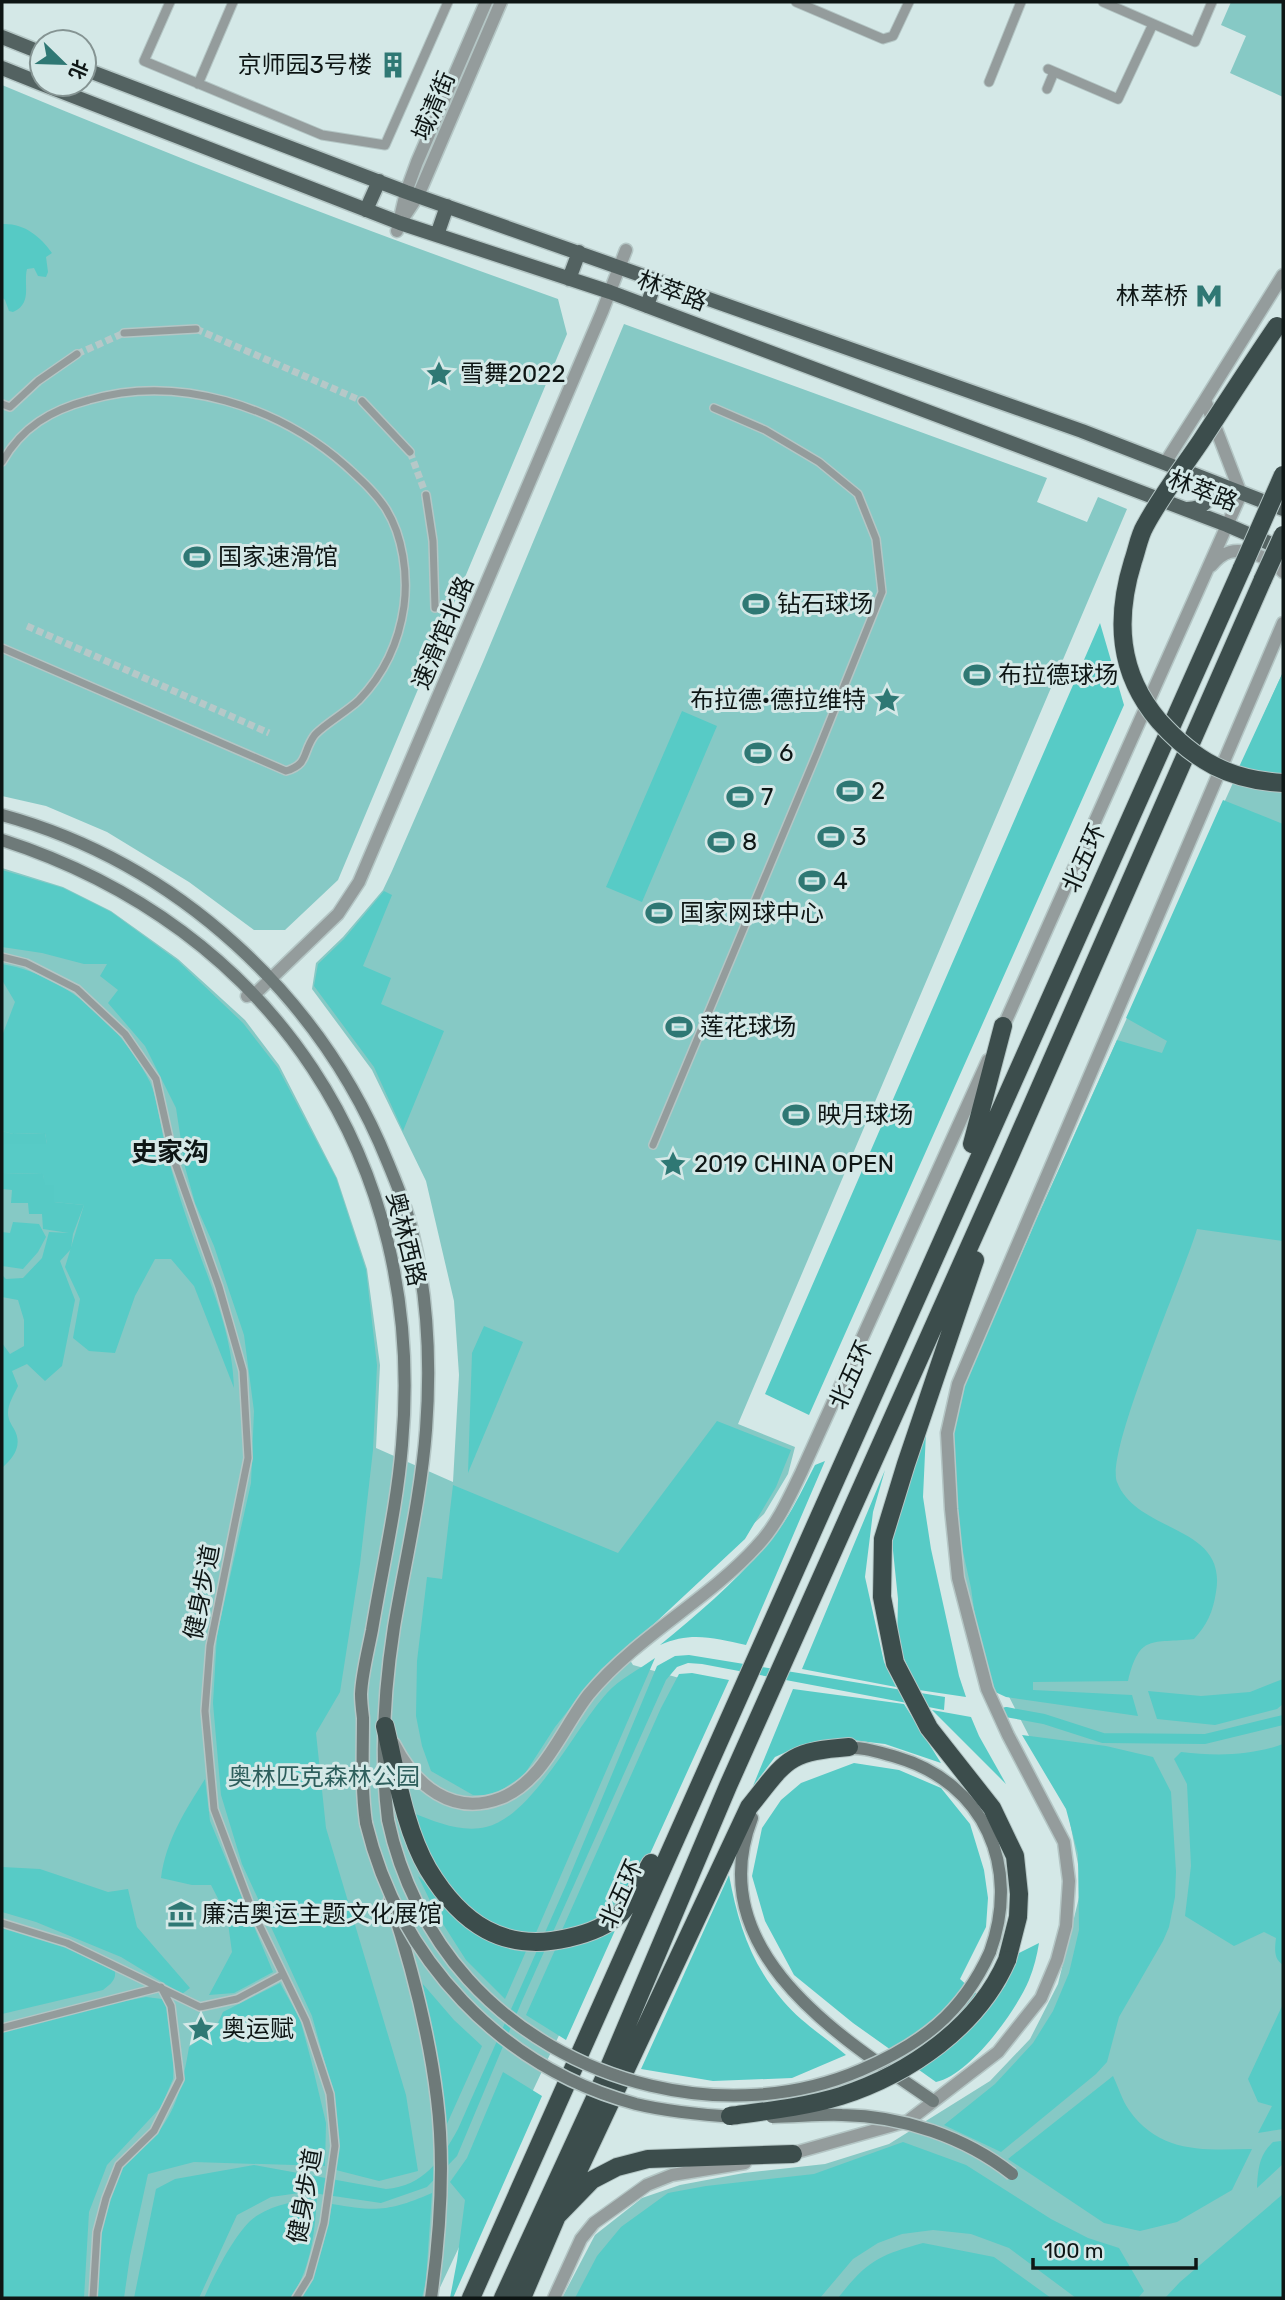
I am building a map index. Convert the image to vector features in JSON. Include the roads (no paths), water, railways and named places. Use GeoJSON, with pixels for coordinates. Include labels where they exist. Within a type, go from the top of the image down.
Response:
{"type":"FeatureCollection","features":[{"type":"Feature","properties":{"kind":"highway"},"geometry":{"type":"LineString","coordinates":[[1280,321],[1143,528],[1124,591],[1122,638],[1131,674],[1152,712],[1179,743],[1204,761],[1231,773],[1257,782],[1283,783]]}},
{"type":"Feature","properties":{"kind":"highway","name":"北五环"},"geometry":{"type":"LineString","coordinates":[[471,2298],[959,1193],[1283,475]]}},
{"type":"Feature","properties":{"kind":"highway"},"geometry":{"type":"LineString","coordinates":[[503,2298],[607,2072],[772,1688],[1009,1160],[1283,535]]}},
{"type":"Feature","properties":{"kind":"highway"},"geometry":{"type":"LineString","coordinates":[[959,1193],[1003,1026]]}},
{"type":"Feature","properties":{"kind":"highway"},"geometry":{"type":"LineString","coordinates":[[730,2116],[841,2096],[908,2066],[945,2039],[973,2013],[1007,1960],[1018,1917],[1015,1856],[992,1808],[929,1728],[898,1670],[890,1643],[883,1597],[883,1539],[1009,1160]]}},
{"type":"Feature","properties":{"kind":"highway"},"geometry":{"type":"LineString","coordinates":[[384,1726],[414,1839],[427,1867],[448,1898],[472,1921],[509,1940],[527,1943],[590,1934],[621,1913],[692,1794]]}},
{"type":"Feature","properties":{"kind":"highway"},"geometry":{"type":"LineString","coordinates":[[522,2298],[557,2216],[749,1807],[783,1765],[792,1758],[821,1749],[849,1747]]}},
{"type":"Feature","properties":{"kind":"highway"},"geometry":{"type":"LineString","coordinates":[[557,2216],[592,2180],[617,2167],[648,2159],[793,2154]]}},
{"type":"Feature","properties":{"kind":"main road"},"geometry":{"type":"LineString","coordinates":[[2,37],[28,47]]}},
{"type":"Feature","properties":{"kind":"main road","name":"林萃路"},"geometry":{"type":"LineString","coordinates":[[2,68],[28,78]]}},
{"type":"Feature","properties":{"kind":"main road","name":"林萃路"},"geometry":{"type":"LineString","coordinates":[[98,74],[412,194],[1082,430],[1283,509]]}},
{"type":"Feature","properties":{"kind":"main road","name":"林萃路"},"geometry":{"type":"LineString","coordinates":[[78,98],[366,210],[399,227],[437,236],[610,292],[1187,509],[1283,549]]}},
{"type":"Feature","properties":{"kind":"main road"},"geometry":{"type":"LineString","coordinates":[[366,210],[379,181]]}},
{"type":"Feature","properties":{"kind":"main road"},"geometry":{"type":"LineString","coordinates":[[437,236],[447,206]]}},
{"type":"Feature","properties":{"kind":"main road"},"geometry":{"type":"LineString","coordinates":[[569,279],[579,252]]}},
{"type":"Feature","properties":{"kind":"main road"},"geometry":{"type":"LineString","coordinates":[[647,306],[656,279]]}},
{"type":"Feature","properties":{"kind":"main road"},"geometry":{"type":"LineString","coordinates":[[1187,509],[1198,509],[1206,503],[1208,492],[1203,478]]}},
{"type":"Feature","properties":{"kind":"main road","name":"奥林西路"},"geometry":{"type":"LineString","coordinates":[[2,815],[64,837],[114,860],[158,885],[213,925],[271,979],[304,1015],[364,1109],[405,1207],[425,1297],[428,1372],[426,1432],[391,1653],[384,1726],[384,1786],[396,1854],[414,1897],[450,1957],[486,1998],[520,2026],[561,2052],[618,2077],[653,2087],[704,2094],[757,2094],[795,2090],[852,2074],[895,2054],[928,2033],[951,2014],[971,1989],[990,1952],[1000,1915],[1000,1887],[989,1832],[971,1802],[952,1783],[928,1769],[880,1753],[849,1747]]}},
{"type":"Feature","properties":{"kind":"main road","name":"奥林西路"},"geometry":{"type":"LineString","coordinates":[[2,840],[60,860],[133,897],[225,964],[307,1059],[350,1135],[374,1192],[400,1295],[404,1359],[402,1445],[361,1695],[361,1760],[366,1823],[376,1857]]}},
{"type":"Feature","properties":{"kind":"main road"},"geometry":{"type":"LineString","coordinates":[[849,1747],[807,1760],[778,1783],[759,1806],[747,1831],[743,1848],[741,1881],[747,1909],[752,1928],[771,1966],[795,1995],[856,2047],[933,2101]]}},
{"type":"Feature","properties":{"kind":"main road"},"geometry":{"type":"LineString","coordinates":[[376,1857],[408,1929],[446,1984],[475,2015],[511,2045],[552,2070],[613,2097],[661,2109],[756,2118],[840,2115],[887,2119],[958,2141],[986,2155],[1012,2174]]}},
{"type":"Feature","properties":{"kind":"main road"},"geometry":{"type":"LineString","coordinates":[[376,1857],[412,1977],[433,2070],[440,2143],[440,2204],[431,2298]]}},
{"type":"Feature","properties":{"kind":"street"},"geometry":{"type":"LineString","coordinates":[[170,2],[144,61],[322,135],[385,145],[448,2]]}},
{"type":"Feature","properties":{"kind":"street"},"geometry":{"type":"LineString","coordinates":[[198,84],[233,2]]}},
{"type":"Feature","properties":{"kind":"street","name":"域清街"},"geometry":{"type":"LineString","coordinates":[[399,227],[486,2]]}},
{"type":"Feature","properties":{"kind":"street","name":"域清街"},"geometry":{"type":"LineString","coordinates":[[412,194],[501,2]]}},
{"type":"Feature","properties":{"kind":"street"},"geometry":{"type":"LineString","coordinates":[[796,2],[883,38],[893,36],[909,2]]}},
{"type":"Feature","properties":{"kind":"street"},"geometry":{"type":"LineString","coordinates":[[989,82],[1021,2]]}},
{"type":"Feature","properties":{"kind":"street"},"geometry":{"type":"LineString","coordinates":[[1103,2],[1195,42],[1212,2]]}},
{"type":"Feature","properties":{"kind":"street"},"geometry":{"type":"LineString","coordinates":[[1047,89],[1051,71],[1118,99],[1153,24]]}},
{"type":"Feature","properties":{"kind":"street","name":"速滑馆北路"},"geometry":{"type":"LineString","coordinates":[[251,995],[338,914],[359,882],[626,250]]}},
{"type":"Feature","properties":{"kind":"street"},"geometry":{"type":"LineString","coordinates":[[1165,464],[1283,275]]}},
{"type":"Feature","properties":{"kind":"street"},"geometry":{"type":"LineString","coordinates":[[124,333],[196,329]]}},
{"type":"Feature","properties":{"kind":"street"},"geometry":{"type":"LineString","coordinates":[[2,404],[10,407],[38,381],[77,354]]}},
{"type":"Feature","properties":{"kind":"street"},"geometry":{"type":"LineString","coordinates":[[2,463],[21,436],[41,419],[59,410],[97,398],[154,391],[198,395],[241,406],[301,433],[338,459],[364,482],[393,522],[402,552],[405,583],[400,629],[378,677],[355,704],[314,735],[304,759],[297,767],[286,771],[2,648]]}},
{"type":"Feature","properties":{"kind":"street"},"geometry":{"type":"LineString","coordinates":[[384,1726],[413,1774],[440,1797],[470,1804],[500,1798],[514,1791],[543,1763],[570,1720],[612,1668],[714,1586],[757,1546],[783,1509],[1241,494],[1205,400]]}},
{"type":"Feature","properties":{"kind":"street"},"geometry":{"type":"LineString","coordinates":[[362,401],[410,452]]}},
{"type":"Feature","properties":{"kind":"street"},"geometry":{"type":"LineString","coordinates":[[653,1145],[831,721],[881,592],[876,539],[858,494],[819,462],[765,430],[715,408]]}},
{"type":"Feature","properties":{"kind":"street"},"geometry":{"type":"LineString","coordinates":[[426,495],[433,541],[435,608]]}},
{"type":"Feature","properties":{"kind":"street"},"geometry":{"type":"LineString","coordinates":[[1208,568],[1226,553],[1240,550],[1264,559],[1283,572]]}},
{"type":"Feature","properties":{"kind":"street"},"geometry":{"type":"LineString","coordinates":[[554,2298],[582,2239],[594,2223],[647,2185],[672,2175],[793,2154],[908,2121],[998,2052],[1041,1998],[1057,1960],[1066,1926],[1069,1881],[1065,1842],[1008,1735],[987,1689],[958,1578],[947,1433],[958,1384],[1283,623]]}},
{"type":"Feature","properties":{"kind":"street","name":"健身步道"},"geometry":{"type":"LineString","coordinates":[[2,957],[26,963],[77,989],[125,1034],[156,1079],[174,1160],[219,1287],[243,1371],[248,1458],[210,1646],[205,1711],[214,1809],[252,1910],[306,2021],[330,2094],[335,2146],[324,2223],[309,2277],[296,2298]]}},
{"type":"Feature","properties":{"kind":"street"},"geometry":{"type":"LineString","coordinates":[[2,1923],[67,1943],[200,2007],[237,1998],[282,1975]]}},
{"type":"Feature","properties":{"kind":"street"},"geometry":{"type":"LineString","coordinates":[[2,2028],[161,1987]]}},
{"type":"Feature","properties":{"kind":"street"},"geometry":{"type":"LineString","coordinates":[[93,2298],[97,2232],[119,2165],[154,2132],[180,2079],[171,2007],[161,1987]]}},
{"type":"Feature","properties":{"kind":"waterway"},"geometry":{"type":"LineString","coordinates":[[1006,1712],[1044,1719],[1103,1738],[1205,1739],[1283,1720]]}},
{"type":"Feature","properties":{"kind":"waterway"},"geometry":{"type":"LineString","coordinates":[[895,2298],[939,2298]]}},
{"type":"Feature","properties":{"kind":"tunnel"},"geometry":{"type":"LineString","coordinates":[[196,329],[362,401]]}},
{"type":"Feature","properties":{"kind":"tunnel"},"geometry":{"type":"LineString","coordinates":[[77,354],[124,333]]}},
{"type":"Feature","properties":{"kind":"tunnel"},"geometry":{"type":"LineString","coordinates":[[410,452],[426,495]]}},
{"type":"Feature","properties":{"kind":"tunnel"},"geometry":{"type":"LineString","coordinates":[[27,626],[269,733]]}},
{"type":"Feature","properties":{"kind":"place","name":"京师园3号楼"},"geometry":{"type":"Point","coordinates":[393,65]}},
{"type":"Feature","properties":{"kind":"place","name":"林萃桥"},"geometry":{"type":"Point","coordinates":[1209,296]}},
{"type":"Feature","properties":{"kind":"place","name":"雪舞2022"},"geometry":{"type":"Point","coordinates":[439,374]}},
{"type":"Feature","properties":{"kind":"place","name":"国家速滑馆"},"geometry":{"type":"Point","coordinates":[197,557]}},
{"type":"Feature","properties":{"kind":"place","name":"钻石球场"},"geometry":{"type":"Point","coordinates":[756,604]}},
{"type":"Feature","properties":{"kind":"place","name":"布拉德球场"},"geometry":{"type":"Point","coordinates":[977,675]}},
{"type":"Feature","properties":{"kind":"place","name":"布拉德·德拉维特"},"geometry":{"type":"Point","coordinates":[887,700]}},
{"type":"Feature","properties":{"kind":"place","name":"6"},"geometry":{"type":"Point","coordinates":[758,753]}},
{"type":"Feature","properties":{"kind":"place","name":"2"},"geometry":{"type":"Point","coordinates":[850,791]}},
{"type":"Feature","properties":{"kind":"place","name":"7"},"geometry":{"type":"Point","coordinates":[740,797]}},
{"type":"Feature","properties":{"kind":"place","name":"3"},"geometry":{"type":"Point","coordinates":[831,837]}},
{"type":"Feature","properties":{"kind":"place","name":"8"},"geometry":{"type":"Point","coordinates":[721,842]}},
{"type":"Feature","properties":{"kind":"place","name":"4"},"geometry":{"type":"Point","coordinates":[812,881]}},
{"type":"Feature","properties":{"kind":"place","name":"国家网球中心"},"geometry":{"type":"Point","coordinates":[659,913]}},
{"type":"Feature","properties":{"kind":"place","name":"莲花球场"},"geometry":{"type":"Point","coordinates":[679,1027]}},
{"type":"Feature","properties":{"kind":"place","name":"映月球场"},"geometry":{"type":"Point","coordinates":[796,1115]}},
{"type":"Feature","properties":{"kind":"place","name":"2019 CHINA OPEN"},"geometry":{"type":"Point","coordinates":[673,1164]}},
{"type":"Feature","properties":{"kind":"place","name":"廉洁奥运主题文化展馆"},"geometry":{"type":"Point","coordinates":[181,1914]}},
{"type":"Feature","properties":{"kind":"place","name":"奥运赋"},"geometry":{"type":"Point","coordinates":[201,2029]}},
{"type":"Feature","properties":{"kind":"district","name":"史家沟"},"geometry":{"type":"Point","coordinates":[170,1152]}},
{"type":"Feature","properties":{"kind":"park label","name":"奥林匹克森林公园"},"geometry":{"type":"Point","coordinates":[324,1777]}}]}
